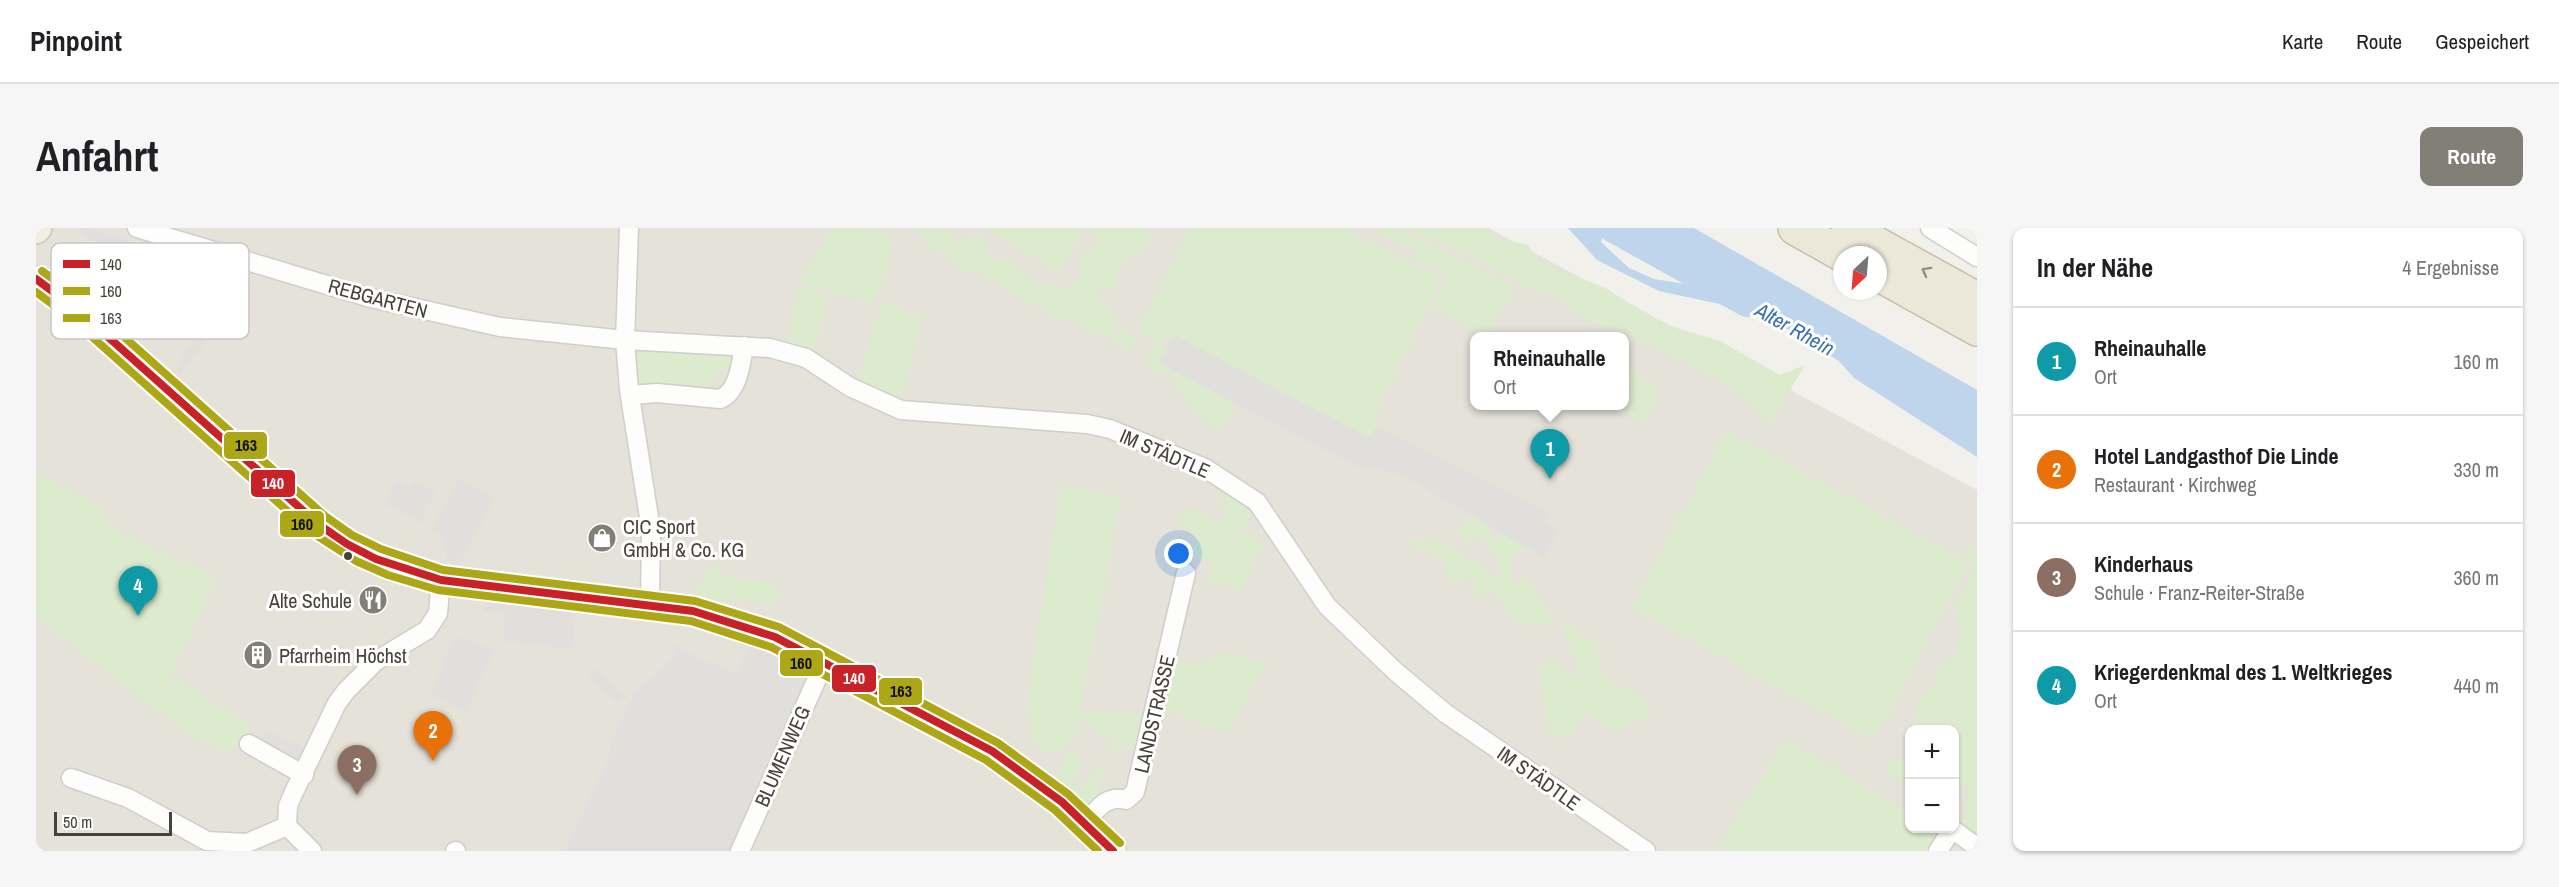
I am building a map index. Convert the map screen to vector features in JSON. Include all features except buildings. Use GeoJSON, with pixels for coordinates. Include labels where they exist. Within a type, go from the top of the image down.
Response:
{"type":"FeatureCollection","features":[{"type":"Feature","properties":{"kind":"highway"},"geometry":{"type":"LineString","coordinates":[[1795,228],[1833,249]]}},
{"type":"Feature","properties":{"kind":"highway"},"geometry":{"type":"LineString","coordinates":[[1848,228],[1977,299]]}},
{"type":"Feature","properties":{"kind":"highway"},"geometry":{"type":"LineString","coordinates":[[1887,279],[1977,329]]}},
{"type":"Feature","properties":{"kind":"main road"},"geometry":{"type":"LineString","coordinates":[[36,279],[51,290]]}},
{"type":"Feature","properties":{"kind":"main road"},"geometry":{"type":"LineString","coordinates":[[110,339],[199,420],[336,538],[369,557],[441,580],[693,611],[775,638],[825,661],[992,751],[1035,781],[1085,823],[1113,851]]}},
{"type":"Feature","properties":{"kind":"street","name":"REBGARTEN"},"geometry":{"type":"LineString","coordinates":[[138,228],[189,243]]}},
{"type":"Feature","properties":{"kind":"street"},"geometry":{"type":"LineString","coordinates":[[629,228],[625,339],[630,395],[651,530],[650,604]]}},
{"type":"Feature","properties":{"kind":"street"},"geometry":{"type":"LineString","coordinates":[[1930,228],[1977,257]]}},
{"type":"Feature","properties":{"kind":"street","name":"REBGARTEN"},"geometry":{"type":"LineString","coordinates":[[249,261],[405,307],[500,327],[625,339]]}},
{"type":"Feature","properties":{"kind":"street","name":"IM STÄDTLE"},"geometry":{"type":"LineString","coordinates":[[625,339],[770,348],[807,358],[850,387],[901,410],[1087,424],[1110,429],[1205,468],[1257,502],[1327,606],[1396,672],[1445,713],[1646,851]]}},
{"type":"Feature","properties":{"kind":"street"},"geometry":{"type":"LineString","coordinates":[[630,395],[657,393],[720,399],[728,396],[734,387],[744,346]]}},
{"type":"Feature","properties":{"kind":"street","name":"LANDSTRASSE"},"geometry":{"type":"LineString","coordinates":[[1085,823],[1108,799],[1126,800],[1135,792],[1186,573]]}},
{"type":"Feature","properties":{"kind":"street"},"geometry":{"type":"LineString","coordinates":[[312,851],[287,826],[288,806],[337,703],[376,661],[427,630],[438,613],[441,580]]}},
{"type":"Feature","properties":{"kind":"street","name":"BLUMENWEG"},"geometry":{"type":"LineString","coordinates":[[740,851],[825,661]]}},
{"type":"Feature","properties":{"kind":"street"},"geometry":{"type":"LineString","coordinates":[[249,744],[303,775]]}},
{"type":"Feature","properties":{"kind":"street"},"geometry":{"type":"LineString","coordinates":[[71,778],[128,798],[203,846],[247,843],[287,826]]}},
{"type":"Feature","properties":{"kind":"street"},"geometry":{"type":"LineString","coordinates":[[1938,851],[1952,829],[1977,847]]}},
{"type":"Feature","properties":{"kind":"shaded area"},"geometry":{"type":"Polygon","coordinates":[[[36,228],[1488,228],[1977,490],[1977,851],[36,851],[36,228]]]}},
{"type":"Feature","properties":{"kind":"shaded area"},"geometry":{"type":"Polygon","coordinates":[[[87,228],[127,238],[128,243],[95,243],[78,229],[87,228]]]}},
{"type":"Feature","properties":{"kind":"shaded area"},"geometry":{"type":"Polygon","coordinates":[[[1174,335],[1368,437],[1378,426],[1551,513],[1546,523],[1558,531],[1545,558],[1405,477],[1380,469],[1354,466],[1159,363],[1174,335]]]}},
{"type":"Feature","properties":{"kind":"shaded area"},"geometry":{"type":"Polygon","coordinates":[[[195,339],[208,339],[178,378],[171,372],[195,339]]]}},
{"type":"Feature","properties":{"kind":"shaded area"},"geometry":{"type":"Polygon","coordinates":[[[459,479],[495,499],[458,565],[447,559],[442,535],[431,530],[459,479]]]}},
{"type":"Feature","properties":{"kind":"shaded area"},"geometry":{"type":"Polygon","coordinates":[[[413,480],[436,492],[424,513],[424,523],[384,505],[397,481],[409,486],[413,480]]]}},
{"type":"Feature","properties":{"kind":"shaded area"},"geometry":{"type":"Polygon","coordinates":[[[486,600],[576,611],[572,649],[503,641],[505,615],[484,612],[486,600]]]}},
{"type":"Feature","properties":{"kind":"shaded area"},"geometry":{"type":"Polygon","coordinates":[[[454,637],[494,648],[466,714],[430,695],[454,637]]]}},
{"type":"Feature","properties":{"kind":"shaded area"},"geometry":{"type":"Polygon","coordinates":[[[750,644],[809,673],[789,716],[789,728],[730,851],[565,851],[609,758],[610,743],[634,694],[671,660],[675,645],[735,674],[750,644]]]}},
{"type":"Feature","properties":{"kind":"shaded area"},"geometry":{"type":"Polygon","coordinates":[[[594,668],[627,695],[618,703],[589,679],[594,668]]]}},
{"type":"Feature","properties":{"kind":"shaded area"},"geometry":{"type":"Polygon","coordinates":[[[266,730],[304,747],[299,758],[261,741],[266,730]]]}},
{"type":"Feature","properties":{"kind":"green space"},"geometry":{"type":"Polygon","coordinates":[[[832,228],[876,228],[893,238],[889,254],[893,256],[872,305],[800,282],[832,228]]]}},
{"type":"Feature","properties":{"kind":"green space"},"geometry":{"type":"Polygon","coordinates":[[[906,228],[950,230],[955,243],[974,234],[984,239],[991,257],[1015,263],[1031,283],[1049,283],[1065,290],[1081,278],[1079,259],[1101,243],[1089,232],[1091,228],[1146,228],[1151,235],[1145,251],[1130,256],[1122,262],[1117,287],[1102,288],[1097,294],[1117,320],[1113,333],[1123,330],[1136,339],[1129,351],[1107,337],[1087,332],[1078,320],[1067,323],[1052,317],[1051,310],[1042,310],[979,273],[959,270],[950,251],[933,252],[925,241],[906,228]]]}},
{"type":"Feature","properties":{"kind":"green space"},"geometry":{"type":"Polygon","coordinates":[[[985,228],[1085,228],[1059,272],[985,228]]]}},
{"type":"Feature","properties":{"kind":"green space"},"geometry":{"type":"Polygon","coordinates":[[[1189,228],[1342,228],[1442,278],[1373,418],[1377,418],[1379,431],[1357,446],[1327,423],[1325,410],[1295,413],[1188,347],[1179,338],[1161,340],[1167,354],[1176,365],[1172,372],[1193,377],[1210,390],[1224,385],[1235,398],[1231,419],[1217,431],[1186,399],[1173,376],[1154,372],[1148,354],[1157,343],[1139,333],[1140,324],[1147,314],[1162,316],[1149,310],[1189,228]]]}},
{"type":"Feature","properties":{"kind":"green space"},"geometry":{"type":"Polygon","coordinates":[[[1370,228],[1397,228],[1517,287],[1512,297],[1370,228]]]}},
{"type":"Feature","properties":{"kind":"green space"},"geometry":{"type":"Polygon","coordinates":[[[1403,228],[1487,228],[1500,239],[1528,245],[1539,261],[1605,288],[1663,324],[1720,341],[1780,375],[1805,365],[1770,424],[1735,389],[1629,335],[1629,332],[1620,332],[1589,321],[1566,306],[1556,292],[1535,291],[1469,256],[1403,228]]]}},
{"type":"Feature","properties":{"kind":"green space"},"geometry":{"type":"Polygon","coordinates":[[[1415,251],[1512,299],[1508,306],[1503,304],[1489,332],[1482,332],[1432,308],[1447,276],[1411,258],[1415,251]]]}},
{"type":"Feature","properties":{"kind":"green space"},"geometry":{"type":"Polygon","coordinates":[[[800,286],[830,296],[813,355],[786,345],[800,286]]]}},
{"type":"Feature","properties":{"kind":"green space"},"geometry":{"type":"Polygon","coordinates":[[[883,300],[923,320],[900,402],[856,381],[883,300]]]}},
{"type":"Feature","properties":{"kind":"green space"},"geometry":{"type":"Polygon","coordinates":[[[644,349],[735,355],[735,361],[731,367],[715,372],[709,392],[636,387],[635,356],[644,349]]]}},
{"type":"Feature","properties":{"kind":"green space"},"geometry":{"type":"Polygon","coordinates":[[[1629,373],[1661,389],[1644,423],[1617,410],[1629,410],[1629,373]]]}},
{"type":"Feature","properties":{"kind":"green space"},"geometry":{"type":"Polygon","coordinates":[[[1727,431],[1970,563],[1874,740],[1631,608],[1727,431]]]}},
{"type":"Feature","properties":{"kind":"green space"},"geometry":{"type":"Polygon","coordinates":[[[36,473],[100,505],[103,519],[111,523],[109,528],[208,573],[207,576],[216,580],[160,700],[173,678],[204,693],[210,702],[242,720],[248,726],[248,733],[243,743],[238,741],[232,755],[204,739],[202,742],[156,710],[36,617],[36,473]]]}},
{"type":"Feature","properties":{"kind":"green space"},"geometry":{"type":"Polygon","coordinates":[[[1061,486],[1120,496],[1108,573],[1080,708],[1079,735],[1063,748],[1049,753],[1043,752],[1030,732],[1029,722],[1032,709],[1025,711],[1061,486]]]}},
{"type":"Feature","properties":{"kind":"green space"},"geometry":{"type":"Polygon","coordinates":[[[1218,487],[1243,503],[1253,515],[1232,539],[1244,532],[1258,538],[1265,551],[1255,552],[1252,569],[1240,592],[1235,588],[1208,582],[1212,561],[1193,557],[1194,540],[1178,511],[1203,509],[1214,527],[1226,515],[1218,487]]]}},
{"type":"Feature","properties":{"kind":"green space"},"geometry":{"type":"Polygon","coordinates":[[[1476,517],[1487,521],[1494,540],[1509,531],[1525,547],[1511,561],[1512,583],[1529,579],[1557,627],[1513,621],[1496,590],[1479,597],[1473,578],[1449,581],[1443,560],[1402,538],[1445,544],[1503,580],[1494,552],[1480,535],[1461,543],[1460,527],[1476,517]]]}},
{"type":"Feature","properties":{"kind":"green space"},"geometry":{"type":"Polygon","coordinates":[[[1970,546],[1977,550],[1977,843],[1963,835],[1965,824],[1961,818],[1969,795],[1966,785],[1959,788],[1959,725],[1914,725],[1920,696],[1938,681],[1936,673],[1944,662],[1951,663],[1962,632],[1954,609],[1976,567],[1964,557],[1970,546]]]}},
{"type":"Feature","properties":{"kind":"green space"},"geometry":{"type":"Polygon","coordinates":[[[719,562],[721,576],[772,583],[781,596],[770,606],[750,601],[713,601],[698,595],[696,589],[708,577],[708,570],[719,562]]]}},
{"type":"Feature","properties":{"kind":"green space"},"geometry":{"type":"Polygon","coordinates":[[[1564,622],[1597,644],[1602,675],[1648,702],[1651,714],[1613,731],[1584,713],[1571,738],[1552,737],[1537,669],[1555,662],[1574,676],[1580,673],[1562,629],[1564,622]]]}},
{"type":"Feature","properties":{"kind":"green space"},"geometry":{"type":"Polygon","coordinates":[[[1215,652],[1267,661],[1231,730],[1225,733],[1163,709],[1174,660],[1211,664],[1215,652]]]}},
{"type":"Feature","properties":{"kind":"green space"},"geometry":{"type":"Polygon","coordinates":[[[1092,710],[1147,716],[1142,747],[1125,752],[1125,742],[1117,752],[1108,748],[1112,732],[1102,737],[1092,731],[1092,727],[1085,725],[1081,715],[1092,710]]]}},
{"type":"Feature","properties":{"kind":"green space"},"geometry":{"type":"Polygon","coordinates":[[[1784,739],[1876,793],[1880,798],[1905,810],[1905,833],[1937,833],[1928,851],[1717,851],[1784,739]]]}},
{"type":"Feature","properties":{"kind":"green space"},"geometry":{"type":"Polygon","coordinates":[[[1072,749],[1082,763],[1071,782],[1081,789],[1094,771],[1102,767],[1108,775],[1098,782],[1104,798],[1087,809],[1075,799],[1076,792],[1069,783],[1061,788],[1056,784],[1061,765],[1072,749]]]}},
{"type":"Feature","properties":{"kind":"green space"},"geometry":{"type":"Polygon","coordinates":[[[1888,760],[1905,760],[1905,785],[1888,776],[1884,770],[1888,760]]]}},
{"type":"Feature","properties":{"kind":"water"},"geometry":{"type":"Polygon","coordinates":[[[1568,228],[1694,228],[1977,390],[1977,457],[1854,378],[1839,361],[1787,329],[1743,309],[1659,291],[1597,260],[1568,228]],[[1603,234],[1601,242],[1629,268],[1654,279],[1710,288],[1712,283],[1666,262],[1662,251],[1655,247],[1603,234]]]}},
{"type":"Feature","properties":{"kind":"waterway","name":"Alter Rhein"},"geometry":{"type":"LineString","coordinates":[[1612,228],[1747,303]]}},
{"type":"Feature","properties":{"kind":"transit line","name":"163"},"geometry":{"type":"LineString","coordinates":[[42,271],[51,278]]}},
{"type":"Feature","properties":{"kind":"transit line","name":"140"},"geometry":{"type":"LineString","coordinates":[[36,279],[51,290]]}},
{"type":"Feature","properties":{"kind":"transit line","name":"160"},"geometry":{"type":"LineString","coordinates":[[36,292],[51,303]]}},
{"type":"Feature","properties":{"kind":"transit line","name":"160"},"geometry":{"type":"LineString","coordinates":[[94,339],[311,532],[356,561],[388,575],[438,590],[691,621],[771,647],[986,760],[1055,810],[1098,851]]}},
{"type":"Feature","properties":{"kind":"transit line","name":"140"},"geometry":{"type":"LineString","coordinates":[[110,339],[318,524],[347,544],[376,559],[441,580],[693,611],[775,637],[992,751],[1062,802],[1113,851]]}},
{"type":"Feature","properties":{"kind":"transit line","name":"163"},"geometry":{"type":"LineString","coordinates":[[126,339],[325,516],[352,535],[381,549],[443,570],[695,601],[779,627],[998,743],[1068,794],[1120,843]]}},
{"type":"Feature","properties":{"kind":"place","name":"Rheinauhalle"},"geometry":{"type":"Point","coordinates":[1550,479]}},
{"type":"Feature","properties":{"kind":"place","name":"CIC Sport GmbH & Co. KG"},"geometry":{"type":"Point","coordinates":[602,538]}},
{"type":"Feature","properties":{"kind":"place","name":"Alte Schule"},"geometry":{"type":"Point","coordinates":[373,600]}},
{"type":"Feature","properties":{"kind":"place","name":"Kriegerdenkmal des 1. Weltkrieges"},"geometry":{"type":"Point","coordinates":[138,616]}},
{"type":"Feature","properties":{"kind":"place","name":"Pfarrheim Höchst"},"geometry":{"type":"Point","coordinates":[258,655]}},
{"type":"Feature","properties":{"kind":"place","name":"Hotel Landgasthof Die Linde"},"geometry":{"type":"Point","coordinates":[433,761]}},
{"type":"Feature","properties":{"kind":"place","name":"Kinderhaus"},"geometry":{"type":"Point","coordinates":[357,795]}}]}
